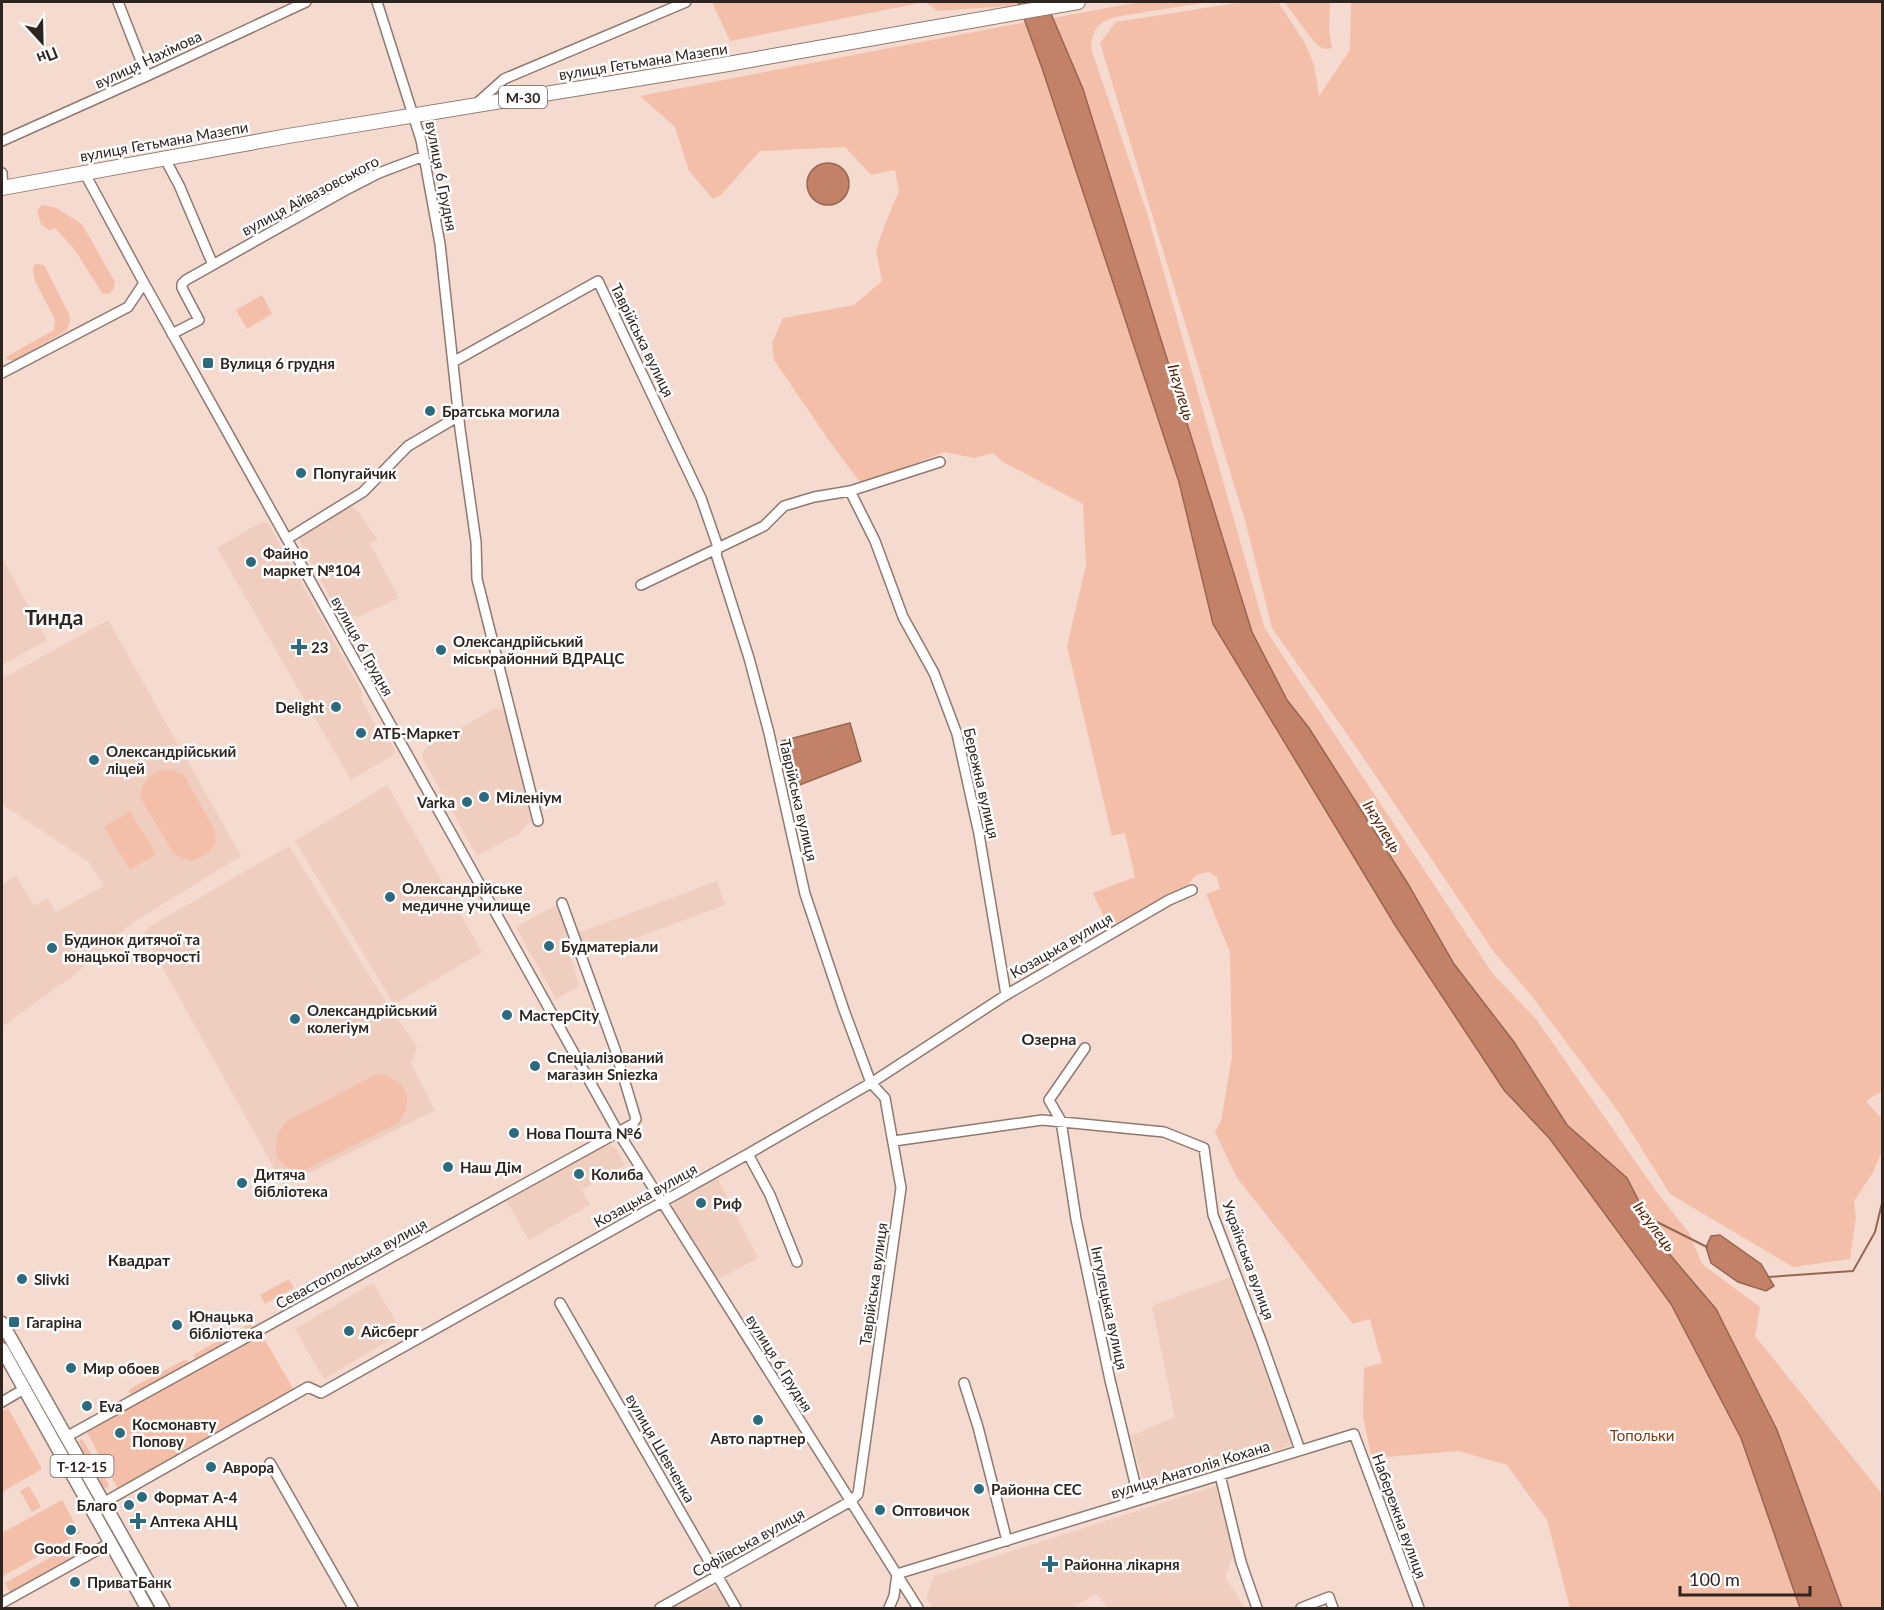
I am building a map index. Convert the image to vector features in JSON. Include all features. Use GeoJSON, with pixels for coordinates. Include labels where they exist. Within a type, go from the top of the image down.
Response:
{"type":"FeatureCollection","features":[{"type":"Feature","properties":{"kind":"highway","name":"вулиця Гетьмана Мазепи"},"geometry":{"type":"LineString","coordinates":[[2,188],[476,104],[728,64],[1078,2]]}},
{"type":"Feature","properties":{"kind":"main road","name":"Т-12-15"},"geometry":{"type":"LineString","coordinates":[[2,1323],[21,1370],[24,1389],[147,1608]]}},
{"type":"Feature","properties":{"kind":"main road","name":"Т-12-15"},"geometry":{"type":"LineString","coordinates":[[2,1349],[21,1370],[53,1414],[163,1608]]}},
{"type":"Feature","properties":{"kind":"main road"},"geometry":{"type":"LineString","coordinates":[[42,1420],[53,1414]]}},
{"type":"Feature","properties":{"kind":"main road"},"geometry":{"type":"LineString","coordinates":[[91,1510],[103,1503]]}},
{"type":"Feature","properties":{"kind":"street"},"geometry":{"type":"LineString","coordinates":[[118,2],[147,76]]}},
{"type":"Feature","properties":{"kind":"street","name":"вулиця Нахімова"},"geometry":{"type":"LineString","coordinates":[[2,141],[306,2]]}},
{"type":"Feature","properties":{"kind":"street","name":"вулиця 6 Грудня"},"geometry":{"type":"LineString","coordinates":[[377,2],[414,115],[424,156],[440,244],[476,542],[477,579],[537,821]]}},
{"type":"Feature","properties":{"kind":"street"},"geometry":{"type":"LineString","coordinates":[[476,104],[504,79],[686,2]]}},
{"type":"Feature","properties":{"kind":"street","name":"вулиця Айвазовського"},"geometry":{"type":"LineString","coordinates":[[172,334],[199,320],[182,284],[344,191],[379,173],[424,156]]}},
{"type":"Feature","properties":{"kind":"street"},"geometry":{"type":"LineString","coordinates":[[164,158],[179,185],[213,265]]}},
{"type":"Feature","properties":{"kind":"street","name":"вулиця 6 Грудня"},"geometry":{"type":"LineString","coordinates":[[84,172],[172,334],[618,1132],[918,1608]]}},
{"type":"Feature","properties":{"kind":"street"},"geometry":{"type":"LineString","coordinates":[[2,173],[2,188]]}},
{"type":"Feature","properties":{"kind":"street","name":"Таврійська вулиця"},"geometry":{"type":"LineString","coordinates":[[453,362],[598,281],[701,498],[718,547],[716,554],[749,658],[769,733],[805,894],[871,1083],[885,1098],[902,1188],[858,1494],[851,1502]]}},
{"type":"Feature","properties":{"kind":"street"},"geometry":{"type":"LineString","coordinates":[[2,374],[128,307],[144,283]]}},
{"type":"Feature","properties":{"kind":"street"},"geometry":{"type":"LineString","coordinates":[[287,539],[363,492],[408,446],[459,416]]}},
{"type":"Feature","properties":{"kind":"street"},"geometry":{"type":"LineString","coordinates":[[641,585],[764,525],[784,506],[814,497],[850,491],[940,462]]}},
{"type":"Feature","properties":{"kind":"street","name":"Бережна вулиця"},"geometry":{"type":"LineString","coordinates":[[850,491],[875,541],[903,617],[934,673],[957,734],[979,834],[1006,995]]}},
{"type":"Feature","properties":{"kind":"street","name":"Козацька вулиця"},"geometry":{"type":"LineString","coordinates":[[103,1503],[308,1388],[321,1393],[661,1203],[871,1083],[1006,995],[1169,900],[1192,890]]}},
{"type":"Feature","properties":{"kind":"street"},"geometry":{"type":"LineString","coordinates":[[562,903],[615,1049],[636,1119],[633,1124],[618,1132]]}},
{"type":"Feature","properties":{"kind":"street"},"geometry":{"type":"LineString","coordinates":[[1060,1121],[1049,1100],[1085,1048]]}},
{"type":"Feature","properties":{"kind":"street","name":"Українська вулиця"},"geometry":{"type":"LineString","coordinates":[[894,1141],[1042,1120],[1164,1132],[1204,1148],[1213,1215],[1300,1450]]}},
{"type":"Feature","properties":{"kind":"street","name":"Інгулецька вулиця"},"geometry":{"type":"LineString","coordinates":[[1060,1121],[1076,1219],[1110,1380],[1139,1500]]}},
{"type":"Feature","properties":{"kind":"street","name":"Севастопольська вулиця"},"geometry":{"type":"LineString","coordinates":[[66,1437],[618,1132]]}},
{"type":"Feature","properties":{"kind":"street"},"geometry":{"type":"LineString","coordinates":[[748,1154],[770,1195],[797,1262]]}},
{"type":"Feature","properties":{"kind":"street","name":"вулиця Шевченка"},"geometry":{"type":"LineString","coordinates":[[560,1303],[736,1608]]}},
{"type":"Feature","properties":{"kind":"street"},"geometry":{"type":"LineString","coordinates":[[964,1383],[978,1427],[1007,1541]]}},
{"type":"Feature","properties":{"kind":"street"},"geometry":{"type":"LineString","coordinates":[[2,1402],[24,1389]]}},
{"type":"Feature","properties":{"kind":"street","name":"вулиця Анатолія Кохана"},"geometry":{"type":"LineString","coordinates":[[897,1574],[1354,1434]]}},
{"type":"Feature","properties":{"kind":"street","name":"Набережна вулиця"},"geometry":{"type":"LineString","coordinates":[[1354,1434],[1419,1608]]}},
{"type":"Feature","properties":{"kind":"street"},"geometry":{"type":"LineString","coordinates":[[270,1463],[353,1608]]}},
{"type":"Feature","properties":{"kind":"street"},"geometry":{"type":"LineString","coordinates":[[1220,1475],[1241,1562],[1257,1608]]}},
{"type":"Feature","properties":{"kind":"street","name":"Софіївська вулиця"},"geometry":{"type":"LineString","coordinates":[[660,1608],[851,1502]]}},
{"type":"Feature","properties":{"kind":"street"},"geometry":{"type":"LineString","coordinates":[[2,1603],[110,1543]]}},
{"type":"Feature","properties":{"kind":"street"},"geometry":{"type":"LineString","coordinates":[[889,1608],[894,1596],[897,1574]]}},
{"type":"Feature","properties":{"kind":"street"},"geometry":{"type":"LineString","coordinates":[[1301,1608],[1329,1597],[1333,1608]]}},
{"type":"Feature","properties":{"kind":"shaded area"},"geometry":{"type":"Polygon","coordinates":[[[1018,2],[1046,2],[1083,89],[1252,632],[1287,700],[1309,728],[1408,884],[1454,964],[1514,1042],[1567,1125],[1627,1178],[1660,1243],[1716,1309],[1777,1430],[1842,1608],[1800,1608],[1741,1438],[1671,1304],[1550,1139],[1504,1090],[1395,925],[1213,624],[1179,482],[1018,2]]]}},
{"type":"Feature","properties":{"kind":"shaded area"},"geometry":{"type":"Polygon","coordinates":[[[828,163],[843,169],[849,184],[843,199],[828,205],[813,199],[807,184],[813,169],[828,163]]]}},
{"type":"Feature","properties":{"kind":"shaded area"},"geometry":{"type":"Polygon","coordinates":[[[350,506],[355,508],[377,539],[370,544],[399,598],[358,617],[344,611],[339,600],[331,599],[300,542],[300,538],[313,526],[350,506]]]}},
{"type":"Feature","properties":{"kind":"shaded area"},"geometry":{"type":"Polygon","coordinates":[[[260,523],[268,523],[362,692],[361,699],[379,732],[386,734],[395,750],[393,755],[351,780],[217,548],[260,523]]]}},
{"type":"Feature","properties":{"kind":"shaded area"},"geometry":{"type":"Polygon","coordinates":[[[2,558],[47,640],[2,665],[2,558]]]}},
{"type":"Feature","properties":{"kind":"shaded area","name":"Олександрійський ліцей"},"geometry":{"type":"Polygon","coordinates":[[[108,620],[241,856],[132,923],[75,974],[2,1027],[2,885],[16,876],[34,906],[47,899],[56,912],[104,886],[89,862],[2,804],[2,679],[108,620]]]}},
{"type":"Feature","properties":{"kind":"shaded area"},"geometry":{"type":"Polygon","coordinates":[[[496,708],[502,709],[507,717],[531,820],[520,833],[477,856],[422,754],[427,747],[496,708]]]}},
{"type":"Feature","properties":{"kind":"shaded area"},"geometry":{"type":"Polygon","coordinates":[[[850,723],[861,761],[792,788],[782,741],[850,723]]]}},
{"type":"Feature","properties":{"kind":"shaded area","name":"Олександрійське медичне училище"},"geometry":{"type":"Polygon","coordinates":[[[387,785],[482,952],[394,1004],[295,841],[387,785]]]}},
{"type":"Feature","properties":{"kind":"shaded area","name":"Олександрійський колегіум"},"geometry":{"type":"Polygon","coordinates":[[[289,846],[379,991],[417,1047],[411,1064],[435,1110],[284,1186],[144,934],[149,927],[289,846]]]}},
{"type":"Feature","properties":{"kind":"shaded area"},"geometry":{"type":"Polygon","coordinates":[[[717,881],[725,905],[587,956],[578,933],[717,881]]]}},
{"type":"Feature","properties":{"kind":"shaded area"},"geometry":{"type":"Polygon","coordinates":[[[558,904],[568,933],[565,938],[579,986],[556,999],[516,927],[558,904]]]}},
{"type":"Feature","properties":{"kind":"shaded area"},"geometry":{"type":"Polygon","coordinates":[[[607,1144],[616,1148],[625,1165],[582,1190],[590,1205],[529,1240],[506,1200],[607,1144]]]}},
{"type":"Feature","properties":{"kind":"shaded area"},"geometry":{"type":"Polygon","coordinates":[[[717,1177],[758,1258],[717,1280],[673,1211],[673,1205],[677,1199],[717,1177]]]}},
{"type":"Feature","properties":{"kind":"shaded area"},"geometry":{"type":"Polygon","coordinates":[[[1720,1235],[1761,1264],[1774,1286],[1766,1291],[1738,1282],[1711,1263],[1706,1247],[1711,1236],[1720,1235]]]}},
{"type":"Feature","properties":{"kind":"shaded area"},"geometry":{"type":"Polygon","coordinates":[[[1231,1277],[1292,1445],[1146,1491],[1131,1436],[1175,1417],[1152,1306],[1231,1277]]]}},
{"type":"Feature","properties":{"kind":"shaded area","name":"Айсберг"},"geometry":{"type":"Polygon","coordinates":[[[373,1283],[402,1332],[324,1379],[295,1329],[373,1283]]]}},
{"type":"Feature","properties":{"kind":"shaded area","name":"Районна лікарня"},"geometry":{"type":"Polygon","coordinates":[[[1218,1485],[1235,1550],[1225,1577],[1245,1608],[1108,1608],[1096,1593],[1072,1608],[933,1608],[926,1598],[934,1576],[1218,1485]]]}},
{"type":"Feature","properties":{"kind":"shaded area"},"geometry":{"type":"Polygon","coordinates":[[[705,1588],[716,1588],[730,1608],[668,1608],[705,1588]]]}},
{"type":"Feature","properties":{"kind":"green space"},"geometry":{"type":"Polygon","coordinates":[[[712,2],[925,2],[730,41],[712,2]]]}},
{"type":"Feature","properties":{"kind":"green space"},"geometry":{"type":"Polygon","coordinates":[[[925,2],[1018,2],[1020,5],[938,11],[925,2]]]}},
{"type":"Feature","properties":{"kind":"green space"},"geometry":{"type":"Polygon","coordinates":[[[1139,2],[1208,2],[1109,19],[1097,28],[1091,48],[1147,213],[1265,629],[1493,974],[1536,1019],[1656,1191],[1689,1233],[1702,1264],[1760,1307],[1755,1336],[1882,1494],[1882,1608],[1842,1608],[1777,1430],[1716,1309],[1660,1243],[1627,1178],[1567,1125],[1514,1042],[1454,964],[1408,884],[1309,728],[1287,700],[1252,632],[1083,89],[1053,18],[1139,2]]]}},
{"type":"Feature","properties":{"kind":"green space"},"geometry":{"type":"Polygon","coordinates":[[[1243,2],[1278,2],[1305,43],[1314,65],[1319,96],[1350,50],[1351,2],[1882,2],[1882,1091],[1866,1101],[1882,1119],[1882,1151],[1872,1174],[1854,1201],[1856,1217],[1850,1259],[1793,1267],[1670,1194],[1620,1114],[1530,994],[1494,952],[1363,757],[1272,628],[1246,524],[1100,43],[1116,22],[1243,2]]]}},
{"type":"Feature","properties":{"kind":"green space"},"geometry":{"type":"Polygon","coordinates":[[[1284,2],[1330,2],[1329,31],[1332,48],[1323,49],[1315,43],[1284,2]]]}},
{"type":"Feature","properties":{"kind":"green space","name":"Топольки"},"geometry":{"type":"Polygon","coordinates":[[[1026,22],[1179,482],[1213,624],[1504,1090],[1550,1139],[1671,1304],[1741,1438],[1800,1608],[1570,1608],[1547,1520],[1507,1465],[1459,1451],[1372,1458],[1363,1418],[1364,1368],[1382,1363],[1370,1319],[1353,1324],[1237,1178],[1215,1132],[1221,1121],[1232,1057],[1230,952],[1206,894],[1220,889],[1217,877],[1208,872],[1196,875],[1187,886],[1157,901],[1110,930],[1093,893],[1135,877],[1125,833],[1112,836],[1067,646],[1086,565],[1083,504],[1003,462],[993,453],[974,458],[945,452],[861,484],[774,360],[772,343],[783,318],[854,305],[882,281],[876,250],[899,191],[895,170],[871,175],[845,147],[760,151],[721,195],[713,199],[689,171],[675,127],[640,96],[1026,22]]]}},
{"type":"Feature","properties":{"kind":"green space"},"geometry":{"type":"Polygon","coordinates":[[[42,205],[56,208],[82,224],[115,282],[113,290],[108,294],[102,293],[75,250],[55,228],[49,230],[41,224],[37,210],[42,205]]]}},
{"type":"Feature","properties":{"kind":"green space"},"geometry":{"type":"Polygon","coordinates":[[[35,264],[44,265],[69,314],[70,323],[66,331],[15,360],[8,360],[6,357],[54,330],[55,320],[35,281],[33,268],[35,264]]]}},
{"type":"Feature","properties":{"kind":"green space"},"geometry":{"type":"Polygon","coordinates":[[[262,295],[272,314],[247,329],[236,310],[262,295]]]}},
{"type":"Feature","properties":{"kind":"green space"},"geometry":{"type":"Polygon","coordinates":[[[161,770],[173,770],[184,775],[215,831],[212,847],[201,857],[190,861],[174,854],[140,797],[142,787],[148,777],[161,770]]]}},
{"type":"Feature","properties":{"kind":"green space"},"geometry":{"type":"Polygon","coordinates":[[[130,811],[156,854],[130,870],[104,827],[130,811]]]}},
{"type":"Feature","properties":{"kind":"green space"},"geometry":{"type":"Polygon","coordinates":[[[382,1074],[398,1082],[406,1094],[406,1107],[398,1123],[303,1171],[292,1169],[279,1160],[276,1153],[277,1137],[287,1121],[373,1076],[382,1074]]]}},
{"type":"Feature","properties":{"kind":"green space"},"geometry":{"type":"Polygon","coordinates":[[[289,1279],[294,1288],[265,1304],[260,1295],[289,1279]]]}},
{"type":"Feature","properties":{"kind":"green space"},"geometry":{"type":"Polygon","coordinates":[[[249,1324],[252,1325],[252,1329],[200,1358],[194,1358],[198,1352],[249,1324]]]}},
{"type":"Feature","properties":{"kind":"green space"},"geometry":{"type":"Polygon","coordinates":[[[262,1335],[294,1390],[118,1489],[86,1431],[262,1335]]]}},
{"type":"Feature","properties":{"kind":"green space"},"geometry":{"type":"Polygon","coordinates":[[[187,1360],[188,1365],[136,1394],[129,1393],[133,1387],[187,1360]]]}},
{"type":"Feature","properties":{"kind":"green space"},"geometry":{"type":"Polygon","coordinates":[[[8,1408],[42,1469],[2,1492],[2,1412],[8,1408]]]}},
{"type":"Feature","properties":{"kind":"green space"},"geometry":{"type":"Polygon","coordinates":[[[80,1439],[83,1440],[109,1485],[107,1489],[103,1487],[79,1443],[80,1439]]]}},
{"type":"Feature","properties":{"kind":"green space"},"geometry":{"type":"Polygon","coordinates":[[[29,1486],[41,1507],[32,1512],[20,1491],[29,1486]]]}},
{"type":"Feature","properties":{"kind":"green space"},"geometry":{"type":"Polygon","coordinates":[[[62,1500],[80,1533],[3,1576],[2,1533],[62,1500]]]}},
{"type":"Feature","properties":{"kind":"green space"},"geometry":{"type":"Polygon","coordinates":[[[83,1539],[89,1548],[10,1593],[5,1583],[83,1539]]]}},
{"type":"Feature","properties":{"kind":"waterway"},"geometry":{"type":"LineString","coordinates":[[1768,1277],[1853,1271],[1875,1232],[1882,1203]]}},
{"type":"Feature","properties":{"kind":"waterway","name":"Інгулець"},"geometry":{"type":"LineString","coordinates":[[1645,1216],[1707,1247]]}},
{"type":"Feature","properties":{"kind":"place","name":"Вулиця 6 грудня"},"geometry":{"type":"Point","coordinates":[208,363]}},
{"type":"Feature","properties":{"kind":"place","name":"Братська могила"},"geometry":{"type":"Point","coordinates":[430,411]}},
{"type":"Feature","properties":{"kind":"place","name":"Попугайчик"},"geometry":{"type":"Point","coordinates":[301,473]}},
{"type":"Feature","properties":{"kind":"place","name":"Файно маркет №104"},"geometry":{"type":"Point","coordinates":[251,562]}},
{"type":"Feature","properties":{"kind":"place","name":"23"},"geometry":{"type":"Point","coordinates":[299,647]}},
{"type":"Feature","properties":{"kind":"place","name":"Олександрійський міськрайонний ВДРАЦС"},"geometry":{"type":"Point","coordinates":[441,650]}},
{"type":"Feature","properties":{"kind":"place","name":"Delight"},"geometry":{"type":"Point","coordinates":[336,707]}},
{"type":"Feature","properties":{"kind":"place","name":"АТБ-Маркет"},"geometry":{"type":"Point","coordinates":[361,733]}},
{"type":"Feature","properties":{"kind":"place","name":"Олександрійський ліцей"},"geometry":{"type":"Point","coordinates":[94,760]}},
{"type":"Feature","properties":{"kind":"place","name":"Міленіум"},"geometry":{"type":"Point","coordinates":[484,797]}},
{"type":"Feature","properties":{"kind":"place","name":"Varka"},"geometry":{"type":"Point","coordinates":[467,802]}},
{"type":"Feature","properties":{"kind":"place","name":"Олександрійське медичне училище"},"geometry":{"type":"Point","coordinates":[390,897]}},
{"type":"Feature","properties":{"kind":"place","name":"Будматеріали"},"geometry":{"type":"Point","coordinates":[549,946]}},
{"type":"Feature","properties":{"kind":"place","name":"Будинок дитячої та юнацької творчості"},"geometry":{"type":"Point","coordinates":[52,948]}},
{"type":"Feature","properties":{"kind":"place","name":"МастерCity"},"geometry":{"type":"Point","coordinates":[507,1015]}},
{"type":"Feature","properties":{"kind":"place","name":"Олександрійський колегіум"},"geometry":{"type":"Point","coordinates":[295,1019]}},
{"type":"Feature","properties":{"kind":"place","name":"Спеціалізований магазин Sniezka"},"geometry":{"type":"Point","coordinates":[535,1066]}},
{"type":"Feature","properties":{"kind":"place","name":"Нова Пошта №6"},"geometry":{"type":"Point","coordinates":[514,1133]}},
{"type":"Feature","properties":{"kind":"place","name":"Наш Дім"},"geometry":{"type":"Point","coordinates":[448,1167]}},
{"type":"Feature","properties":{"kind":"place","name":"Колиба"},"geometry":{"type":"Point","coordinates":[579,1174]}},
{"type":"Feature","properties":{"kind":"place","name":"Дитяча бібліотека"},"geometry":{"type":"Point","coordinates":[242,1183]}},
{"type":"Feature","properties":{"kind":"place","name":"Риф"},"geometry":{"type":"Point","coordinates":[701,1203]}},
{"type":"Feature","properties":{"kind":"place","name":"Slivki"},"geometry":{"type":"Point","coordinates":[22,1279]}},
{"type":"Feature","properties":{"kind":"place","name":"Гагаріна"},"geometry":{"type":"Point","coordinates":[14,1322]}},
{"type":"Feature","properties":{"kind":"place","name":"Юнацька бібліотека"},"geometry":{"type":"Point","coordinates":[177,1325]}},
{"type":"Feature","properties":{"kind":"place","name":"Айсберг"},"geometry":{"type":"Point","coordinates":[349,1331]}},
{"type":"Feature","properties":{"kind":"place","name":"Мир обоев"},"geometry":{"type":"Point","coordinates":[71,1368]}},
{"type":"Feature","properties":{"kind":"place","name":"Eva"},"geometry":{"type":"Point","coordinates":[87,1406]}},
{"type":"Feature","properties":{"kind":"place","name":"Авто партнер"},"geometry":{"type":"Point","coordinates":[758,1420]}},
{"type":"Feature","properties":{"kind":"place","name":"Космонавту Попову"},"geometry":{"type":"Point","coordinates":[120,1433]}},
{"type":"Feature","properties":{"kind":"place","name":"Аврора"},"geometry":{"type":"Point","coordinates":[211,1467]}},
{"type":"Feature","properties":{"kind":"place","name":"Районна СЕС"},"geometry":{"type":"Point","coordinates":[979,1489]}},
{"type":"Feature","properties":{"kind":"place","name":"Формат А-4"},"geometry":{"type":"Point","coordinates":[142,1497]}},
{"type":"Feature","properties":{"kind":"place","name":"Благо"},"geometry":{"type":"Point","coordinates":[129,1505]}},
{"type":"Feature","properties":{"kind":"place","name":"Оптовичок"},"geometry":{"type":"Point","coordinates":[880,1510]}},
{"type":"Feature","properties":{"kind":"place","name":"Аптека АНЦ"},"geometry":{"type":"Point","coordinates":[138,1521]}},
{"type":"Feature","properties":{"kind":"place","name":"Good Food"},"geometry":{"type":"Point","coordinates":[71,1530]}},
{"type":"Feature","properties":{"kind":"place","name":"Районна лікарня"},"geometry":{"type":"Point","coordinates":[1050,1564]}},
{"type":"Feature","properties":{"kind":"place","name":"ПриватБанк"},"geometry":{"type":"Point","coordinates":[75,1582]}},
{"type":"Feature","properties":{"kind":"district","name":"Тинда"},"geometry":{"type":"Point","coordinates":[54,616]}},
{"type":"Feature","properties":{"kind":"district","name":"Озерна"},"geometry":{"type":"Point","coordinates":[1049,1038]}},
{"type":"Feature","properties":{"kind":"district","name":"Квадрат"},"geometry":{"type":"Point","coordinates":[139,1259]}}]}
